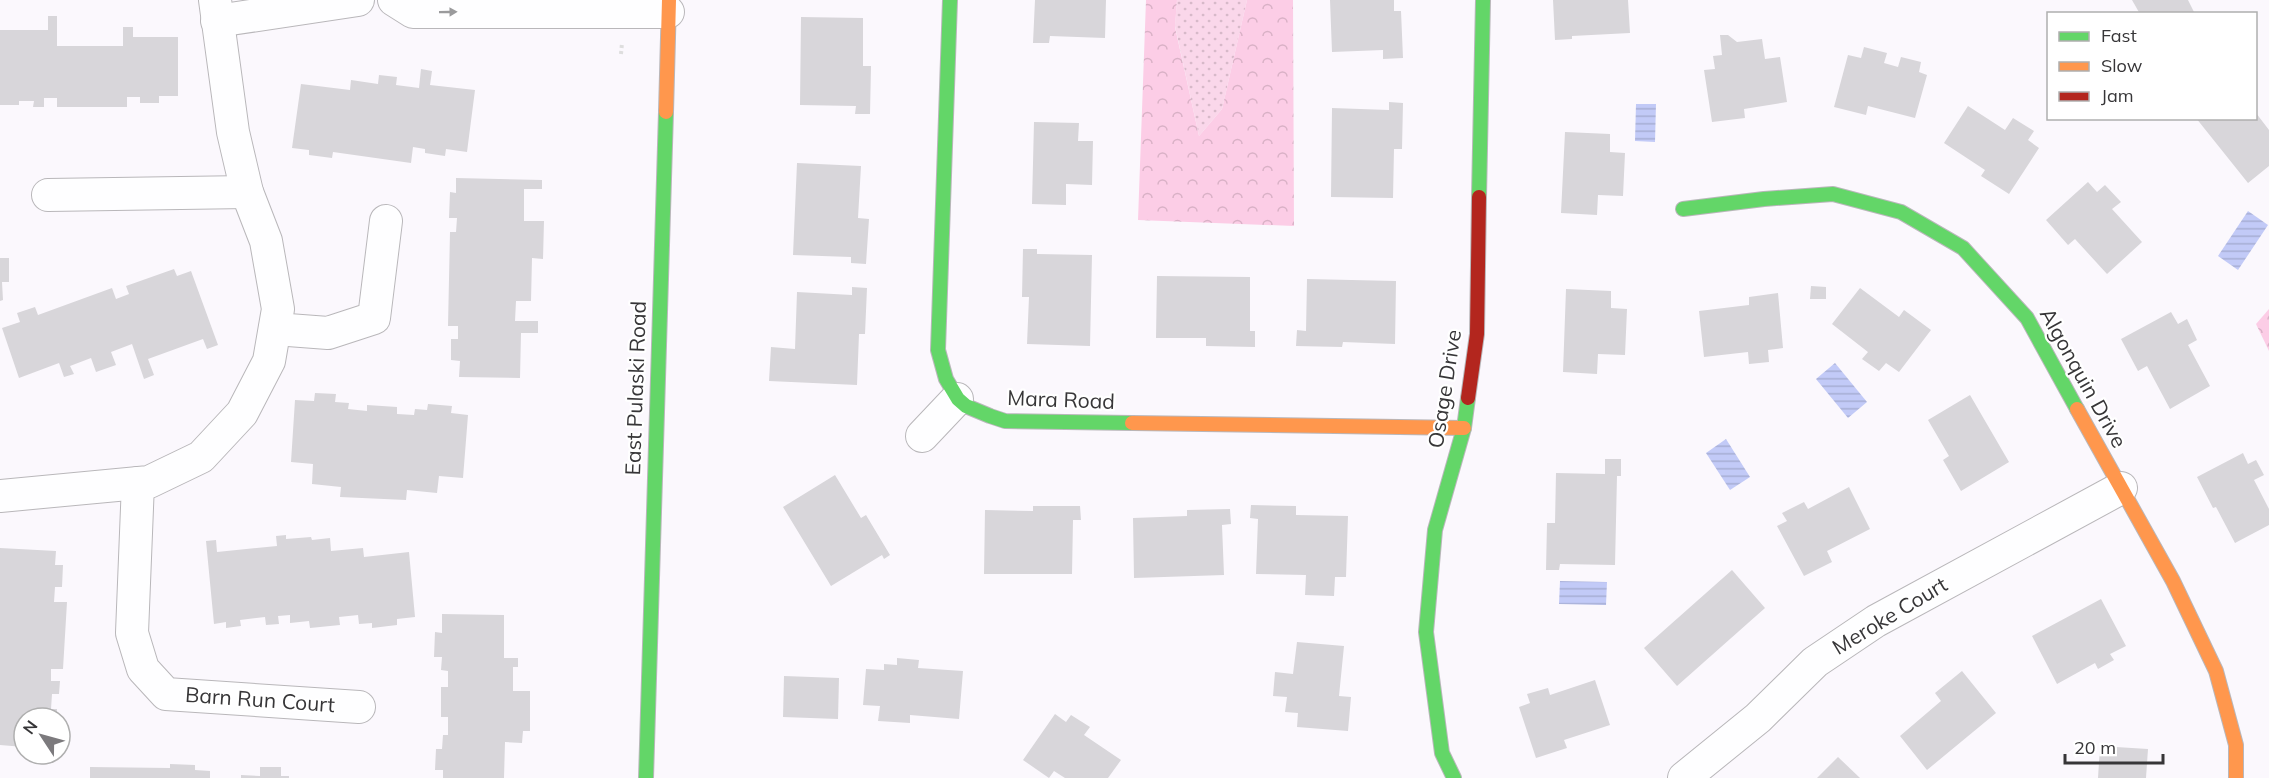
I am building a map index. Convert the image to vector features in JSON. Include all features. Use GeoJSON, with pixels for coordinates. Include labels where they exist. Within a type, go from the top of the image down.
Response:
{"type":"FeatureCollection","features":[{"type":"Feature","properties":{"kind":"street"},"geometry":{"type":"LineString","coordinates":[[0,496],[148,482],[201,457],[242,413],[269,361],[278,309],[266,241],[247,192],[233,132],[216,11],[358,0]]}},
{"type":"Feature","properties":{"kind":"street"},"geometry":{"type":"LineString","coordinates":[[394,0],[413,12],[668,6]]}},
{"type":"Feature","properties":{"kind":"street","name":"Mara Road"},"geometry":{"type":"LineString","coordinates":[[950,0],[938,350],[943,377],[957,399],[980,414],[1005,421],[1464,428]]}},
{"type":"Feature","properties":{"kind":"street","name":"Osage Drive"},"geometry":{"type":"LineString","coordinates":[[1454,778],[1442,753],[1426,632],[1435,530],[1464,428],[1477,334],[1483,0]]}},
{"type":"Feature","properties":{"kind":"street","name":"East Pulaski Road"},"geometry":{"type":"LineString","coordinates":[[646,778],[668,6]]}},
{"type":"Feature","properties":{"kind":"street"},"geometry":{"type":"LineString","coordinates":[[48,195],[247,192]]}},
{"type":"Feature","properties":{"kind":"street","name":"Algonquin Drive"},"geometry":{"type":"LineString","coordinates":[[1683,209],[1764,199],[1833,194],[1901,212],[1963,248],[2027,318],[2173,580],[2216,671],[2236,745],[2236,778]]}},
{"type":"Feature","properties":{"kind":"street"},"geometry":{"type":"LineString","coordinates":[[275,329],[328,333],[374,318],[386,221]]}},
{"type":"Feature","properties":{"kind":"street"},"geometry":{"type":"LineString","coordinates":[[922,436],[957,399]]}},
{"type":"Feature","properties":{"kind":"street","name":"Barn Run Court"},"geometry":{"type":"LineString","coordinates":[[138,483],[132,633],[143,669],[166,694],[359,707]]}},
{"type":"Feature","properties":{"kind":"street","name":"Meroke Court"},"geometry":{"type":"LineString","coordinates":[[1684,778],[1758,718],[1815,662],[1876,621],[2121,488]]}},
{"type":"Feature","properties":{"kind":"shaded area"},"geometry":{"type":"Polygon","coordinates":[[[1177,0],[1247,0],[1222,109],[1199,136],[1175,26],[1177,0]]]}},
{"type":"Feature","properties":{"kind":"green space"},"geometry":{"type":"Polygon","coordinates":[[[1146,0],[1177,0],[1175,27],[1199,136],[1222,109],[1247,0],[1293,0],[1294,226],[1138,220],[1146,0]]]}},
{"type":"Feature","properties":{"kind":"green space"},"geometry":{"type":"Polygon","coordinates":[[[2269,309],[2269,351],[2256,324],[2269,309]]]}},
{"type":"Feature","properties":{"kind":"water"},"geometry":{"type":"Polygon","coordinates":[[[1636,104],[1656,104],[1655,142],[1635,141],[1636,104]]]}},
{"type":"Feature","properties":{"kind":"water"},"geometry":{"type":"Polygon","coordinates":[[[2248,211],[2268,225],[2238,270],[2218,256],[2248,211]]]}},
{"type":"Feature","properties":{"kind":"water"},"geometry":{"type":"Polygon","coordinates":[[[1835,363],[1867,402],[1848,418],[1816,379],[1835,363]]]}},
{"type":"Feature","properties":{"kind":"water"},"geometry":{"type":"Polygon","coordinates":[[[1726,439],[1750,477],[1730,490],[1706,453],[1726,439]]]}},
{"type":"Feature","properties":{"kind":"water"},"geometry":{"type":"Polygon","coordinates":[[[1560,581],[1607,582],[1606,605],[1559,604],[1560,581]]]}},
{"type":"Feature","properties":{"kind":"building"},"geometry":{"type":"Polygon","coordinates":[[[1035,0],[1106,0],[1105,38],[1050,36],[1049,43],[1033,43],[1035,0]]]}},
{"type":"Feature","properties":{"kind":"building"},"geometry":{"type":"Polygon","coordinates":[[[1330,0],[1394,0],[1394,11],[1401,11],[1403,58],[1383,59],[1383,50],[1332,52],[1330,0]]]}},
{"type":"Feature","properties":{"kind":"building"},"geometry":{"type":"Polygon","coordinates":[[[1553,0],[1628,0],[1630,33],[1572,36],[1572,39],[1555,40],[1553,0]]]}},
{"type":"Feature","properties":{"kind":"building"},"geometry":{"type":"Polygon","coordinates":[[[2132,0],[2188,0],[2194,12],[2139,12],[2132,0]]]}},
{"type":"Feature","properties":{"kind":"building"},"geometry":{"type":"Polygon","coordinates":[[[48,16],[57,16],[57,46],[123,46],[123,27],[133,27],[133,37],[178,37],[178,96],[159,96],[159,103],[140,103],[140,97],[127,97],[127,107],[57,107],[57,98],[44,98],[44,107],[33,107],[34,101],[19,101],[19,105],[0,105],[0,30],[48,30],[48,16]]]}},
{"type":"Feature","properties":{"kind":"building"},"geometry":{"type":"Polygon","coordinates":[[[801,17],[863,18],[863,66],[871,66],[870,114],[855,114],[856,106],[800,105],[801,17]]]}},
{"type":"Feature","properties":{"kind":"building"},"geometry":{"type":"Polygon","coordinates":[[[1720,35],[1728,35],[1737,42],[1762,39],[1765,59],[1780,57],[1787,102],[1744,109],[1745,118],[1712,122],[1704,70],[1715,69],[1713,56],[1722,55],[1720,35]]]}},
{"type":"Feature","properties":{"kind":"building"},"geometry":{"type":"Polygon","coordinates":[[[1864,47],[1887,53],[1884,63],[1898,67],[1901,57],[1921,62],[1919,72],[1927,75],[1915,118],[1868,106],[1866,115],[1834,107],[1848,55],[1861,58],[1864,47]]]}},
{"type":"Feature","properties":{"kind":"building"},"geometry":{"type":"Polygon","coordinates":[[[421,69],[432,71],[430,85],[475,90],[467,152],[446,149],[445,156],[425,153],[425,149],[413,147],[411,163],[333,152],[332,158],[309,155],[309,150],[292,148],[301,84],[350,90],[351,80],[378,84],[379,75],[397,77],[396,85],[419,88],[421,69]]]}},
{"type":"Feature","properties":{"kind":"building"},"geometry":{"type":"Polygon","coordinates":[[[1389,102],[1403,103],[1402,149],[1394,149],[1393,198],[1331,197],[1332,108],[1389,110],[1389,102]]]}},
{"type":"Feature","properties":{"kind":"building"},"geometry":{"type":"Polygon","coordinates":[[[1968,106],[2005,130],[2013,118],[2034,131],[2028,140],[2039,148],[2009,194],[1981,176],[1985,170],[1944,143],[1968,106]]]}},
{"type":"Feature","properties":{"kind":"building"},"geometry":{"type":"Polygon","coordinates":[[[2257,114],[2269,130],[2269,166],[2248,183],[2198,120],[2257,120],[2257,114]]]}},
{"type":"Feature","properties":{"kind":"building"},"geometry":{"type":"Polygon","coordinates":[[[1034,122],[1079,123],[1078,141],[1093,141],[1092,185],[1066,184],[1066,205],[1032,204],[1034,122]]]}},
{"type":"Feature","properties":{"kind":"building"},"geometry":{"type":"Polygon","coordinates":[[[1565,132],[1610,134],[1610,152],[1625,153],[1623,196],[1598,195],[1597,215],[1561,213],[1565,132]]]}},
{"type":"Feature","properties":{"kind":"building"},"geometry":{"type":"Polygon","coordinates":[[[797,163],[861,166],[858,218],[869,219],[866,264],[851,263],[851,257],[793,255],[797,163]]]}},
{"type":"Feature","properties":{"kind":"building"},"geometry":{"type":"Polygon","coordinates":[[[456,178],[542,180],[542,189],[524,189],[524,221],[544,221],[543,259],[532,258],[531,301],[516,301],[515,321],[538,321],[538,333],[521,333],[520,378],[459,377],[460,361],[451,360],[451,339],[458,339],[458,326],[448,326],[450,232],[456,232],[457,218],[449,218],[450,192],[456,193],[456,178]]]}},
{"type":"Feature","properties":{"kind":"building"},"geometry":{"type":"Polygon","coordinates":[[[2088,182],[2097,192],[2105,185],[2121,202],[2112,209],[2142,242],[2107,274],[2075,239],[2068,245],[2046,220],[2088,182]]]}},
{"type":"Feature","properties":{"kind":"building"},"geometry":{"type":"Polygon","coordinates":[[[1023,249],[1037,249],[1037,254],[1092,255],[1090,346],[1027,344],[1029,297],[1022,297],[1023,249]]]}},
{"type":"Feature","properties":{"kind":"building"},"geometry":{"type":"Polygon","coordinates":[[[0,258],[9,258],[9,282],[2,282],[3,300],[0,301],[0,258]]]}},
{"type":"Feature","properties":{"kind":"building"},"geometry":{"type":"Polygon","coordinates":[[[174,269],[177,276],[191,271],[218,345],[207,349],[203,339],[148,359],[154,375],[144,379],[132,344],[111,352],[116,365],[96,372],[91,358],[70,366],[74,374],[64,377],[59,363],[19,378],[2,328],[20,322],[17,313],[35,307],[38,315],[112,288],[116,299],[129,294],[126,286],[174,269]]]}},
{"type":"Feature","properties":{"kind":"building"},"geometry":{"type":"Polygon","coordinates":[[[1157,276],[1250,277],[1250,331],[1255,331],[1255,347],[1206,346],[1206,338],[1156,338],[1157,276]]]}},
{"type":"Feature","properties":{"kind":"building"},"geometry":{"type":"Polygon","coordinates":[[[1307,279],[1396,281],[1395,344],[1343,342],[1342,347],[1296,346],[1297,330],[1306,331],[1307,279]]]}},
{"type":"Feature","properties":{"kind":"building"},"geometry":{"type":"Polygon","coordinates":[[[1811,286],[1826,287],[1826,299],[1810,299],[1811,286]]]}},
{"type":"Feature","properties":{"kind":"building"},"geometry":{"type":"Polygon","coordinates":[[[852,287],[867,288],[865,334],[859,334],[857,385],[769,381],[771,347],[795,349],[797,292],[852,295],[852,287]]]}},
{"type":"Feature","properties":{"kind":"building"},"geometry":{"type":"Polygon","coordinates":[[[1860,288],[1899,317],[1904,310],[1931,330],[1899,372],[1886,363],[1879,371],[1862,359],[1868,352],[1832,324],[1860,288]]]}},
{"type":"Feature","properties":{"kind":"building"},"geometry":{"type":"Polygon","coordinates":[[[1566,289],[1611,291],[1611,308],[1627,309],[1625,355],[1598,354],[1597,374],[1563,372],[1566,289]]]}},
{"type":"Feature","properties":{"kind":"building"},"geometry":{"type":"Polygon","coordinates":[[[1778,293],[1783,348],[1768,350],[1769,362],[1749,364],[1748,352],[1704,357],[1699,311],[1749,305],[1749,297],[1778,293]]]}},
{"type":"Feature","properties":{"kind":"building"},"geometry":{"type":"Polygon","coordinates":[[[2171,312],[2178,324],[2187,319],[2197,340],[2188,345],[2210,386],[2170,409],[2147,366],[2138,371],[2121,339],[2171,312]]]}},
{"type":"Feature","properties":{"kind":"building"},"geometry":{"type":"Polygon","coordinates":[[[315,393],[336,394],[335,402],[349,403],[348,409],[367,411],[367,405],[397,407],[397,414],[414,415],[415,409],[427,410],[428,404],[452,406],[451,413],[468,415],[463,478],[439,476],[437,493],[407,490],[406,500],[340,497],[341,487],[312,484],[313,464],[291,462],[295,400],[314,401],[315,393]]]}},
{"type":"Feature","properties":{"kind":"building"},"geometry":{"type":"Polygon","coordinates":[[[1970,395],[2009,462],[1961,491],[1943,460],[1949,456],[1928,420],[1970,395]]]}},
{"type":"Feature","properties":{"kind":"building"},"geometry":{"type":"Polygon","coordinates":[[[2243,453],[2248,464],[2256,460],[2264,475],[2254,480],[2269,509],[2269,525],[2235,543],[2197,477],[2243,453]]]}},
{"type":"Feature","properties":{"kind":"building"},"geometry":{"type":"Polygon","coordinates":[[[1605,459],[1621,459],[1621,476],[1617,476],[1615,565],[1560,564],[1559,570],[1546,570],[1547,523],[1555,523],[1556,473],[1605,474],[1605,459]]]}},
{"type":"Feature","properties":{"kind":"building"},"geometry":{"type":"Polygon","coordinates":[[[835,475],[861,518],[866,515],[890,555],[884,559],[882,555],[831,586],[783,507],[835,475]]]}},
{"type":"Feature","properties":{"kind":"building"},"geometry":{"type":"Polygon","coordinates":[[[1849,487],[1870,529],[1827,551],[1832,562],[1804,576],[1777,526],[1787,521],[1782,513],[1804,502],[1808,509],[1849,487]]]}},
{"type":"Feature","properties":{"kind":"building"},"geometry":{"type":"Polygon","coordinates":[[[1251,505],[1296,506],[1296,515],[1348,516],[1346,577],[1335,577],[1334,596],[1305,595],[1306,575],[1256,574],[1258,519],[1250,518],[1251,505]]]}},
{"type":"Feature","properties":{"kind":"building"},"geometry":{"type":"Polygon","coordinates":[[[1033,506],[1080,506],[1081,520],[1073,520],[1072,574],[984,574],[985,510],[1033,511],[1033,506]]]}},
{"type":"Feature","properties":{"kind":"building"},"geometry":{"type":"Polygon","coordinates":[[[1230,509],[1231,524],[1222,525],[1224,575],[1134,578],[1133,518],[1187,516],[1187,510],[1230,509]]]}},
{"type":"Feature","properties":{"kind":"building"},"geometry":{"type":"Polygon","coordinates":[[[286,535],[286,539],[330,538],[331,551],[363,548],[364,557],[409,552],[415,617],[397,619],[397,625],[372,628],[372,623],[359,624],[358,615],[339,617],[340,625],[310,628],[309,621],[290,623],[290,615],[278,616],[279,624],[266,625],[265,617],[240,620],[241,626],[226,628],[226,622],[214,624],[206,541],[216,540],[217,552],[277,546],[276,536],[286,535]]]}},
{"type":"Feature","properties":{"kind":"building"},"geometry":{"type":"Polygon","coordinates":[[[0,548],[56,551],[55,565],[63,565],[62,587],[55,587],[54,602],[67,602],[63,669],[51,669],[51,681],[60,681],[59,694],[52,694],[51,706],[12,706],[12,746],[0,745],[0,548]]]}},
{"type":"Feature","properties":{"kind":"building"},"geometry":{"type":"Polygon","coordinates":[[[1732,570],[1765,608],[1677,686],[1644,648],[1732,570]]]}},
{"type":"Feature","properties":{"kind":"building"},"geometry":{"type":"Polygon","coordinates":[[[2101,599],[2126,646],[2110,654],[2114,660],[2098,669],[2095,663],[2057,684],[2032,636],[2101,599]]]}},
{"type":"Feature","properties":{"kind":"building"},"geometry":{"type":"Polygon","coordinates":[[[442,614],[504,615],[504,658],[518,658],[518,667],[513,667],[513,691],[530,691],[530,731],[523,731],[522,743],[505,742],[504,778],[443,778],[443,770],[435,770],[436,749],[442,749],[443,735],[448,735],[448,717],[441,717],[441,687],[448,687],[448,671],[441,670],[442,657],[434,657],[435,632],[442,633],[442,614]]]}},
{"type":"Feature","properties":{"kind":"building"},"geometry":{"type":"Polygon","coordinates":[[[1297,642],[1344,646],[1339,696],[1351,697],[1348,731],[1297,727],[1298,713],[1285,712],[1287,697],[1273,696],[1275,672],[1293,674],[1297,642]]]}},
{"type":"Feature","properties":{"kind":"building"},"geometry":{"type":"Polygon","coordinates":[[[897,658],[919,660],[918,668],[963,671],[959,719],[910,715],[910,723],[878,721],[880,706],[863,705],[866,669],[884,670],[884,664],[897,665],[897,658]]]}},
{"type":"Feature","properties":{"kind":"building"},"geometry":{"type":"Polygon","coordinates":[[[1962,671],[1996,713],[1927,770],[1900,736],[1941,701],[1935,693],[1962,671]]]}},
{"type":"Feature","properties":{"kind":"building"},"geometry":{"type":"Polygon","coordinates":[[[784,676],[839,678],[838,719],[783,717],[784,676]]]}},
{"type":"Feature","properties":{"kind":"building"},"geometry":{"type":"Polygon","coordinates":[[[1595,680],[1610,725],[1564,740],[1567,748],[1536,758],[1519,707],[1530,703],[1527,694],[1548,688],[1550,695],[1595,680]]]}},
{"type":"Feature","properties":{"kind":"building"},"geometry":{"type":"Polygon","coordinates":[[[1055,714],[1066,722],[1071,715],[1090,727],[1084,735],[1121,760],[1108,778],[1065,778],[1054,771],[1049,778],[1023,760],[1055,714]]]}},
{"type":"Feature","properties":{"kind":"building"},"geometry":{"type":"Polygon","coordinates":[[[2100,746],[2148,749],[2146,778],[2098,778],[2100,746]]]}},
{"type":"Feature","properties":{"kind":"building"},"geometry":{"type":"Polygon","coordinates":[[[1838,757],[1860,778],[1817,778],[1838,757]]]}},
{"type":"Feature","properties":{"kind":"building"},"geometry":{"type":"Polygon","coordinates":[[[170,764],[195,765],[195,770],[210,771],[210,778],[90,778],[90,767],[170,768],[170,764]]]}},
{"type":"Feature","properties":{"kind":"building"},"geometry":{"type":"Polygon","coordinates":[[[260,767],[281,767],[281,776],[289,776],[289,778],[241,778],[241,775],[260,776],[260,767]]]}},
{"type":"Feature","properties":{"kind":"traffic: fast"},"geometry":{"type":"LineString","coordinates":[[950,0],[938,350],[946,379],[958,399],[966,406],[1005,421],[1132,423]]}},
{"type":"Feature","properties":{"kind":"traffic: fast"},"geometry":{"type":"LineString","coordinates":[[1479,197],[1483,0]]}},
{"type":"Feature","properties":{"kind":"traffic: fast"},"geometry":{"type":"LineString","coordinates":[[646,778],[666,112]]}},
{"type":"Feature","properties":{"kind":"traffic: fast"},"geometry":{"type":"LineString","coordinates":[[1683,209],[1764,199],[1833,194],[1901,212],[1963,248],[2027,318],[2077,409]]}},
{"type":"Feature","properties":{"kind":"traffic: fast"},"geometry":{"type":"LineString","coordinates":[[1454,778],[1442,753],[1426,632],[1435,530],[1464,428],[1468,398]]}},
{"type":"Feature","properties":{"kind":"traffic: slow"},"geometry":{"type":"LineString","coordinates":[[666,112],[669,0]]}},
{"type":"Feature","properties":{"kind":"traffic: slow"},"geometry":{"type":"LineString","coordinates":[[2077,409],[2173,581],[2216,671],[2236,745],[2236,778]]}},
{"type":"Feature","properties":{"kind":"traffic: slow"},"geometry":{"type":"LineString","coordinates":[[1132,423],[1464,428]]}},
{"type":"Feature","properties":{"kind":"traffic: jam"},"geometry":{"type":"LineString","coordinates":[[1468,398],[1477,334],[1479,197]]}}]}
